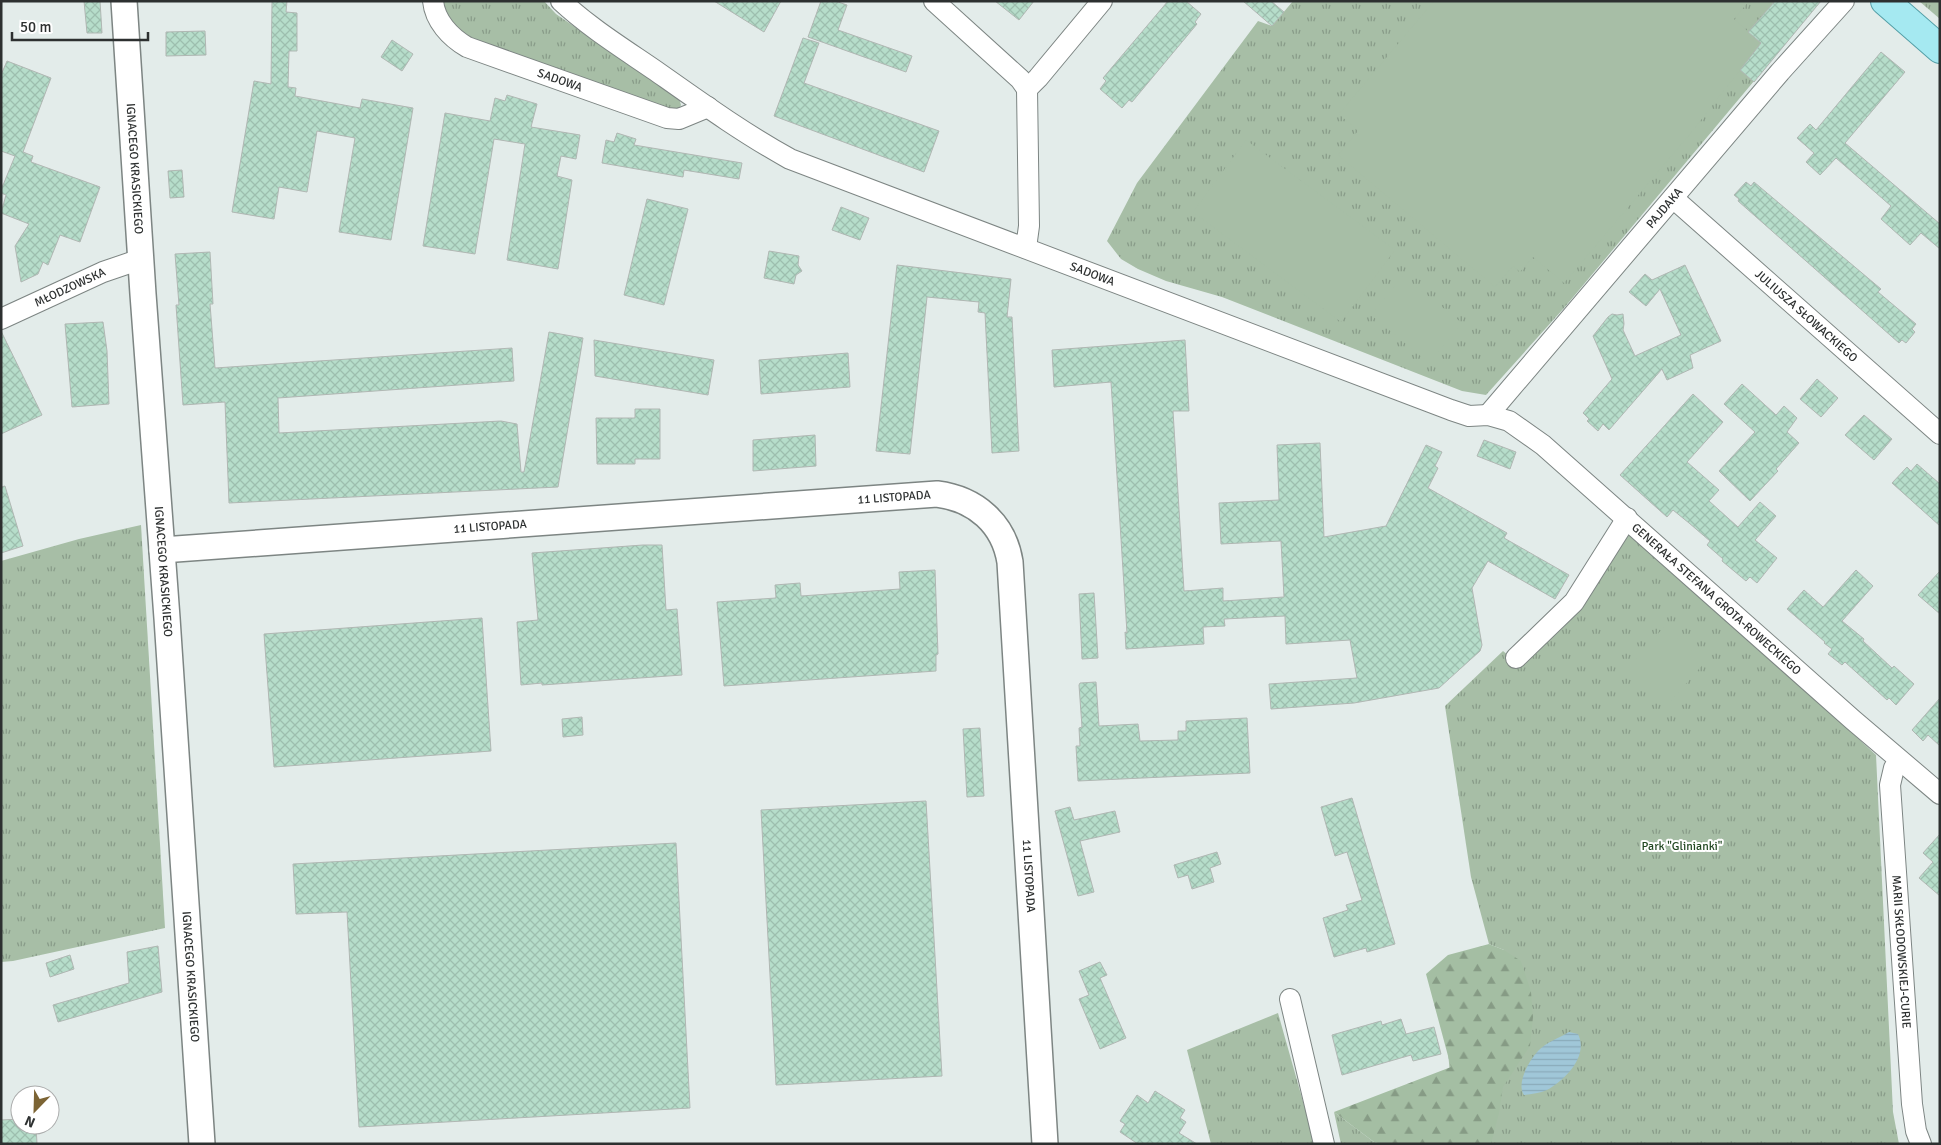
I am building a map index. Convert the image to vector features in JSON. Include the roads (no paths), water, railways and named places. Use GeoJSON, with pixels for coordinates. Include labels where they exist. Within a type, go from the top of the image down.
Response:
{"type":"FeatureCollection","features":[{"type":"Feature","properties":{"kind":"main road"},"geometry":{"type":"LineString","coordinates":[[1885,1],[1940,48]]}},
{"type":"Feature","properties":{"kind":"street","name":"IGNACEGO KRASICKIEGO"},"geometry":{"type":"LineString","coordinates":[[124,1],[168,618],[202,1144]]}},
{"type":"Feature","properties":{"kind":"street","name":"SADOWA"},"geometry":{"type":"LineString","coordinates":[[433,1],[439,19],[445,28],[454,39],[467,47],[667,118],[679,119],[708,107]]}},
{"type":"Feature","properties":{"kind":"street","name":"SADOWA"},"geometry":{"type":"LineString","coordinates":[[561,1],[608,38],[750,136],[790,159],[1451,410],[1469,416],[1488,415]]}},
{"type":"Feature","properties":{"kind":"street"},"geometry":{"type":"LineString","coordinates":[[934,1],[1020,79],[1027,89],[1028,226],[1026,248]]}},
{"type":"Feature","properties":{"kind":"street"},"geometry":{"type":"LineString","coordinates":[[1027,89],[1102,1]]}},
{"type":"Feature","properties":{"kind":"street","name":"PAJDAKA"},"geometry":{"type":"LineString","coordinates":[[1488,415],[1780,72],[1844,1]]}},
{"type":"Feature","properties":{"kind":"street","name":"JULIUSZA SŁOWACKIEGO"},"geometry":{"type":"LineString","coordinates":[[1673,198],[1940,434]]}},
{"type":"Feature","properties":{"kind":"street","name":"MŁODZOWSKA"},"geometry":{"type":"LineString","coordinates":[[1,319],[103,272],[141,259]]}},
{"type":"Feature","properties":{"kind":"street","name":"GENERAŁA STEFANA GROTA-ROWECKIEGO"},"geometry":{"type":"LineString","coordinates":[[1488,415],[1509,421],[1543,445],[1899,760],[1940,794]]}},
{"type":"Feature","properties":{"kind":"street","name":"11 LISTOPADA"},"geometry":{"type":"LineString","coordinates":[[162,550],[937,494],[955,498],[974,507],[995,525],[1004,539],[1010,562],[1045,1144]]}},
{"type":"Feature","properties":{"kind":"street"},"geometry":{"type":"LineString","coordinates":[[1516,658],[1574,602],[1627,518]]}},
{"type":"Feature","properties":{"kind":"street","name":"MARII SKŁODOWSKIEJ-CURIE"},"geometry":{"type":"LineString","coordinates":[[1899,760],[1894,768],[1890,786],[1912,1104],[1916,1131],[1921,1144]]}},
{"type":"Feature","properties":{"kind":"street"},"geometry":{"type":"LineString","coordinates":[[1290,999],[1324,1144]]}},
{"type":"Feature","properties":{"kind":"water"},"geometry":{"type":"Polygon","coordinates":[[[1569,1032],[1578,1034],[1581,1042],[1578,1059],[1568,1074],[1547,1090],[1524,1095],[1522,1090],[1523,1078],[1534,1055],[1544,1045],[1569,1032]]]}},
{"type":"Feature","properties":{"kind":"park label","name":"Park \"Glinianki\""},"geometry":{"type":"Point","coordinates":[1682,846]}}]}
